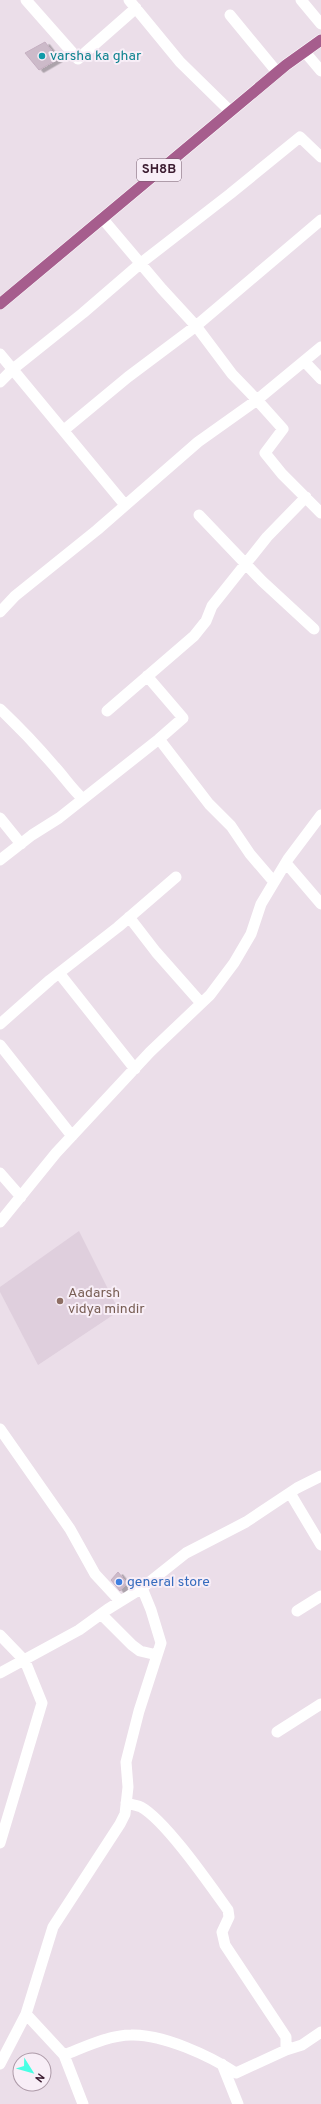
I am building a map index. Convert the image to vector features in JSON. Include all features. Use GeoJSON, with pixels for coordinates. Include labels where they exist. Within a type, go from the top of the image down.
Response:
{"type":"FeatureCollection","features":[{"type":"Feature","properties":{"kind":"main road","name":"SH8B"},"geometry":{"type":"LineString","coordinates":[[0,304],[277,72],[321,40]]}},
{"type":"Feature","properties":{"kind":"street"},"geometry":{"type":"LineString","coordinates":[[26,0],[78,59],[132,4],[180,62],[230,111]]}},
{"type":"Feature","properties":{"kind":"street"},"geometry":{"type":"LineString","coordinates":[[301,0],[321,24]]}},
{"type":"Feature","properties":{"kind":"street"},"geometry":{"type":"LineString","coordinates":[[230,14],[277,72]]}},
{"type":"Feature","properties":{"kind":"street"},"geometry":{"type":"LineString","coordinates":[[305,52],[321,71]]}},
{"type":"Feature","properties":{"kind":"street"},"geometry":{"type":"LineString","coordinates":[[0,382],[13,369],[83,313],[141,263],[300,137],[321,157]]}},
{"type":"Feature","properties":{"kind":"street"},"geometry":{"type":"LineString","coordinates":[[102,218],[196,326],[228,369],[283,429],[265,453],[282,474],[321,513]]}},
{"type":"Feature","properties":{"kind":"street"},"geometry":{"type":"LineString","coordinates":[[64,430],[128,377],[196,326],[321,220]]}},
{"type":"Feature","properties":{"kind":"street"},"geometry":{"type":"LineString","coordinates":[[0,612],[15,596],[198,442],[257,400],[321,347]]}},
{"type":"Feature","properties":{"kind":"street"},"geometry":{"type":"LineString","coordinates":[[0,354],[125,505]]}},
{"type":"Feature","properties":{"kind":"street"},"geometry":{"type":"LineString","coordinates":[[304,361],[321,380]]}},
{"type":"Feature","properties":{"kind":"street"},"geometry":{"type":"LineString","coordinates":[[107,711],[194,636],[206,621],[212,606],[245,564],[267,537],[306,497]]}},
{"type":"Feature","properties":{"kind":"street"},"geometry":{"type":"LineString","coordinates":[[199,515],[245,564],[314,629]]}},
{"type":"Feature","properties":{"kind":"street"},"geometry":{"type":"LineString","coordinates":[[0,860],[83,799],[183,718],[147,676]]}},
{"type":"Feature","properties":{"kind":"street"},"geometry":{"type":"LineString","coordinates":[[0,709],[21,729],[55,767],[68,785],[83,799]]}},
{"type":"Feature","properties":{"kind":"street"},"geometry":{"type":"LineString","coordinates":[[158,739],[209,804],[231,826],[250,854],[274,882]]}},
{"type":"Feature","properties":{"kind":"street"},"geometry":{"type":"LineString","coordinates":[[0,1222],[56,1153],[135,1069],[210,995],[234,963],[251,934],[261,904],[274,882],[321,815]]}},
{"type":"Feature","properties":{"kind":"street"},"geometry":{"type":"LineString","coordinates":[[0,818],[21,844]]}},
{"type":"Feature","properties":{"kind":"street"},"geometry":{"type":"LineString","coordinates":[[286,863],[321,904]]}},
{"type":"Feature","properties":{"kind":"street"},"geometry":{"type":"LineString","coordinates":[[0,1024],[59,973],[176,877]]}},
{"type":"Feature","properties":{"kind":"street"},"geometry":{"type":"LineString","coordinates":[[129,917],[156,952],[201,1004]]}},
{"type":"Feature","properties":{"kind":"street"},"geometry":{"type":"LineString","coordinates":[[59,973],[135,1069]]}},
{"type":"Feature","properties":{"kind":"street"},"geometry":{"type":"LineString","coordinates":[[0,1045],[72,1136]]}},
{"type":"Feature","properties":{"kind":"street"},"geometry":{"type":"LineString","coordinates":[[0,1173],[21,1197]]}},
{"type":"Feature","properties":{"kind":"street"},"geometry":{"type":"LineString","coordinates":[[0,1429],[70,1529],[95,1574],[120,1601]]}},
{"type":"Feature","properties":{"kind":"street"},"geometry":{"type":"LineString","coordinates":[[0,1673],[25,1661],[79,1630],[120,1601],[142,1588],[186,1553],[246,1522],[290,1493],[321,1476]]}},
{"type":"Feature","properties":{"kind":"street"},"geometry":{"type":"LineString","coordinates":[[290,1493],[321,1545]]}},
{"type":"Feature","properties":{"kind":"street"},"geometry":{"type":"LineString","coordinates":[[0,2064],[26,2014],[53,1927],[125,1814],[128,1787],[126,1762],[139,1710],[161,1643],[152,1610],[142,1588]]}},
{"type":"Feature","properties":{"kind":"street"},"geometry":{"type":"LineString","coordinates":[[298,1611],[321,1596]]}},
{"type":"Feature","properties":{"kind":"street"},"geometry":{"type":"LineString","coordinates":[[101,1614],[140,1651],[157,1655]]}},
{"type":"Feature","properties":{"kind":"street"},"geometry":{"type":"LineString","coordinates":[[0,1635],[25,1661],[42,1703],[0,1843]]}},
{"type":"Feature","properties":{"kind":"street"},"geometry":{"type":"LineString","coordinates":[[277,1732],[321,1704]]}},
{"type":"Feature","properties":{"kind":"street"},"geometry":{"type":"LineString","coordinates":[[126,1803],[140,1807],[157,1821],[192,1862],[228,1910],[229,1917],[222,1932],[225,1945],[286,2037],[286,2050]]}},
{"type":"Feature","properties":{"kind":"street"},"geometry":{"type":"LineString","coordinates":[[26,2014],[64,2055],[83,2104]]}},
{"type":"Feature","properties":{"kind":"street"},"geometry":{"type":"LineString","coordinates":[[64,2055],[107,2040],[130,2035],[157,2037],[222,2064],[236,2073],[286,2050],[302,2045],[320,2034]]}},
{"type":"Feature","properties":{"kind":"street"},"geometry":{"type":"LineString","coordinates":[[222,2064],[238,2104]]}},
{"type":"Feature","properties":{"kind":"shaded area","name":"Aadarsh vidya mindir"},"geometry":{"type":"Polygon","coordinates":[[[79,1231],[119,1311],[38,1365],[0,1292],[0,1287],[79,1231]]]}},
{"type":"Feature","properties":{"kind":"building","name":"varsha ka ghar"},"geometry":{"type":"Polygon","coordinates":[[[45,42],[58,59],[39,70],[25,53],[45,42]]]}},
{"type":"Feature","properties":{"kind":"building","name":"general store"},"geometry":{"type":"Polygon","coordinates":[[[118,1572],[127,1583],[120,1591],[111,1580],[118,1572]]]}},
{"type":"Feature","properties":{"kind":"place","name":"varsha ka ghar"},"geometry":{"type":"Point","coordinates":[42,56]}},
{"type":"Feature","properties":{"kind":"place","name":"Aadarsh vidya mindir"},"geometry":{"type":"Point","coordinates":[60,1301]}},
{"type":"Feature","properties":{"kind":"place","name":"general store"},"geometry":{"type":"Point","coordinates":[119,1582]}}]}
